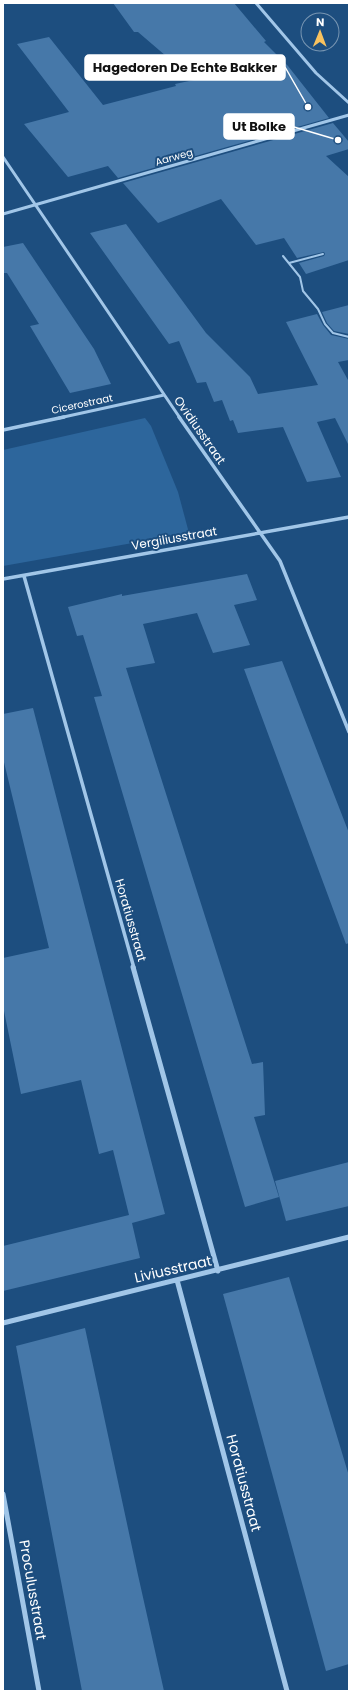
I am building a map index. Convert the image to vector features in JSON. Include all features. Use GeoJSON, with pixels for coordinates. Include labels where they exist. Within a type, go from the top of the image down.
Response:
{"type":"FeatureCollection","features":[{"type":"Feature","properties":{"kind":"street"},"geometry":{"type":"LineString","coordinates":[[256,3],[316,72],[349,103]]}},
{"type":"Feature","properties":{"kind":"street","name":"Aarweg"},"geometry":{"type":"LineString","coordinates":[[3,214],[349,115]]}},
{"type":"Feature","properties":{"kind":"street","name":"Ovidiusstraat"},"geometry":{"type":"LineString","coordinates":[[3,157],[164,395],[280,561],[349,732]]}},
{"type":"Feature","properties":{"kind":"street","name":"Cicerostraat"},"geometry":{"type":"LineString","coordinates":[[3,430],[164,395]]}},
{"type":"Feature","properties":{"kind":"street","name":"Vergiliusstraat"},"geometry":{"type":"LineString","coordinates":[[3,579],[349,517]]}},
{"type":"Feature","properties":{"kind":"street","name":"Horatiusstraat"},"geometry":{"type":"LineString","coordinates":[[24,576],[218,1271]]}},
{"type":"Feature","properties":{"kind":"street","name":"Liviusstraat"},"geometry":{"type":"LineString","coordinates":[[3,1323],[349,1238]]}},
{"type":"Feature","properties":{"kind":"street","name":"Horatiusstraat"},"geometry":{"type":"LineString","coordinates":[[177,1280],[288,1691]]}},
{"type":"Feature","properties":{"kind":"street","name":"Proculusstraat"},"geometry":{"type":"LineString","coordinates":[[3,1494],[39,1691]]}},
{"type":"Feature","properties":{"kind":"lane"},"geometry":{"type":"LineString","coordinates":[[289,263],[323,254]]}},
{"type":"Feature","properties":{"kind":"lane"},"geometry":{"type":"LineString","coordinates":[[283,256],[300,277],[303,291],[318,309],[325,324],[333,333],[349,337]]}},
{"type":"Feature","properties":{"kind":"shaded area"},"geometry":{"type":"Polygon","coordinates":[[[145,418],[151,426],[178,492],[189,533],[3,566],[3,450],[145,418]]]}},
{"type":"Feature","properties":{"kind":"building"},"geometry":{"type":"Polygon","coordinates":[[[113,3],[234,3],[266,41],[264,42],[288,66],[329,118],[118,178],[108,166],[68,177],[24,124],[69,112],[17,44],[49,37],[103,105],[194,80],[138,32],[134,32],[113,3]]]}},
{"type":"Feature","properties":{"kind":"building"},"geometry":{"type":"Polygon","coordinates":[[[333,123],[349,142],[349,149],[326,156],[349,177],[349,260],[306,274],[299,263],[324,256],[324,252],[297,258],[284,238],[256,245],[221,199],[158,223],[123,183],[333,123]]]}},
{"type":"Feature","properties":{"kind":"building"},"geometry":{"type":"Polygon","coordinates":[[[126,224],[206,333],[250,377],[258,394],[318,385],[286,322],[317,314],[331,335],[349,339],[349,360],[338,362],[349,380],[349,446],[335,418],[317,422],[341,477],[307,482],[283,427],[238,433],[233,420],[230,421],[222,400],[214,402],[206,382],[197,383],[179,341],[169,344],[90,233],[126,224]]]}},
{"type":"Feature","properties":{"kind":"building"},"geometry":{"type":"Polygon","coordinates":[[[23,243],[94,349],[111,384],[70,393],[30,326],[39,324],[7,273],[3,273],[3,247],[23,243]]]}},
{"type":"Feature","properties":{"kind":"building"},"geometry":{"type":"Polygon","coordinates":[[[349,305],[349,334],[334,331],[327,323],[322,312],[349,305]]]}},
{"type":"Feature","properties":{"kind":"building"},"geometry":{"type":"Polygon","coordinates":[[[247,574],[257,600],[234,605],[250,645],[213,653],[197,613],[143,624],[155,663],[126,668],[252,1064],[263,1062],[265,1115],[254,1117],[279,1197],[245,1207],[94,697],[102,696],[83,635],[77,636],[68,607],[122,594],[122,596],[247,574]]]}},
{"type":"Feature","properties":{"kind":"building"},"geometry":{"type":"Polygon","coordinates":[[[282,661],[349,833],[349,943],[346,944],[244,669],[282,661]]]}},
{"type":"Feature","properties":{"kind":"building"},"geometry":{"type":"Polygon","coordinates":[[[33,708],[165,1214],[132,1223],[140,1258],[3,1291],[3,1246],[129,1215],[113,1150],[99,1154],[81,1080],[21,1094],[3,1006],[3,958],[49,948],[3,758],[3,714],[33,708]]]}},
{"type":"Feature","properties":{"kind":"building"},"geometry":{"type":"Polygon","coordinates":[[[349,1162],[349,1206],[286,1221],[275,1181],[349,1162]]]}},
{"type":"Feature","properties":{"kind":"building"},"geometry":{"type":"Polygon","coordinates":[[[289,1277],[349,1476],[349,1664],[326,1671],[223,1294],[289,1277]]]}},
{"type":"Feature","properties":{"kind":"building"},"geometry":{"type":"Polygon","coordinates":[[[85,1328],[164,1691],[82,1691],[16,1346],[85,1328]]]}},
{"type":"Feature","properties":{"kind":"place","name":"Hagedoren De Echte Bakker"},"geometry":{"type":"Point","coordinates":[308,107]}},
{"type":"Feature","properties":{"kind":"place","name":"Ut Bolke"},"geometry":{"type":"Point","coordinates":[338,140]}}]}
